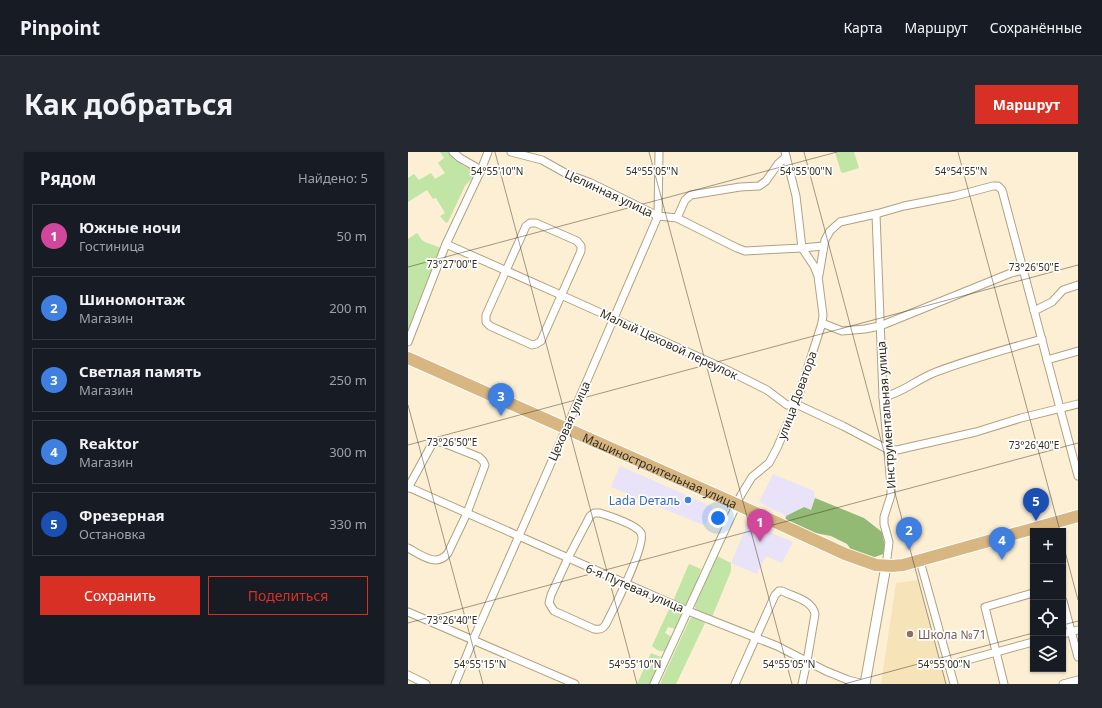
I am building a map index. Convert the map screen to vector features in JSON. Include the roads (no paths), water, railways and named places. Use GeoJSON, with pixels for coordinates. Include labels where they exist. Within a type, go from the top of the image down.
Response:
{"type":"FeatureCollection","features":[{"type":"Feature","properties":{"kind":"main road","name":"Машиностроительная улица"},"geometry":{"type":"LineString","coordinates":[[408,358],[868,563],[886,566],[903,565],[1078,516]]}},
{"type":"Feature","properties":{"kind":"street"},"geometry":{"type":"LineString","coordinates":[[453,152],[460,158],[481,170]]}},
{"type":"Feature","properties":{"kind":"street"},"geometry":{"type":"LineString","coordinates":[[408,342],[446,244],[488,152]]}},
{"type":"Feature","properties":{"kind":"street","name":"Целинная улица"},"geometry":{"type":"LineString","coordinates":[[511,152],[528,154],[658,216],[677,218],[745,251],[823,246]]}},
{"type":"Feature","properties":{"kind":"street","name":"Цеховая улица"},"geometry":{"type":"LineString","coordinates":[[454,684],[658,216],[659,152]]}},
{"type":"Feature","properties":{"kind":"street"},"geometry":{"type":"LineString","coordinates":[[677,218],[686,200],[691,195],[740,187],[760,186],[766,181],[786,155]]}},
{"type":"Feature","properties":{"kind":"street"},"geometry":{"type":"LineString","coordinates":[[786,155],[795,190],[802,248]]}},
{"type":"Feature","properties":{"kind":"street"},"geometry":{"type":"LineString","coordinates":[[818,276],[823,246],[830,231],[836,225],[848,220],[904,206],[998,186],[1002,190],[1060,409],[1075,450],[1078,476]]}},
{"type":"Feature","properties":{"kind":"street","name":"Инструментальная улица"},"geometry":{"type":"LineString","coordinates":[[865,684],[886,566],[889,542],[884,524],[884,517],[891,495],[883,397],[876,214]]}},
{"type":"Feature","properties":{"kind":"street"},"geometry":{"type":"LineString","coordinates":[[530,223],[536,223],[577,241],[581,246],[581,251],[541,341],[536,344],[532,345],[490,326],[486,322],[486,316],[506,271],[526,226],[530,223]]}},
{"type":"Feature","properties":{"kind":"street","name":"Малый Цеховой переулок"},"geometry":{"type":"LineString","coordinates":[[446,244],[614,319],[767,390],[787,405],[796,404],[887,449]]}},
{"type":"Feature","properties":{"kind":"street","name":"улица Доватора"},"geometry":{"type":"LineString","coordinates":[[654,684],[736,504],[752,477],[773,457],[796,404],[822,323],[823,315],[818,276],[814,266],[802,248]]}},
{"type":"Feature","properties":{"kind":"street"},"geometry":{"type":"LineString","coordinates":[[822,323],[842,331],[880,326],[1011,273],[1023,270]]}},
{"type":"Feature","properties":{"kind":"street"},"geometry":{"type":"LineString","coordinates":[[1034,311],[1052,302],[1063,290],[1078,285]]}},
{"type":"Feature","properties":{"kind":"street"},"geometry":{"type":"LineString","coordinates":[[883,397],[892,395],[934,373],[953,366],[1042,339]]}},
{"type":"Feature","properties":{"kind":"street"},"geometry":{"type":"LineString","coordinates":[[1047,360],[1078,351]]}},
{"type":"Feature","properties":{"kind":"street"},"geometry":{"type":"LineString","coordinates":[[887,449],[906,449],[925,445],[976,432],[1021,418],[1078,404]]}},
{"type":"Feature","properties":{"kind":"street"},"geometry":{"type":"LineString","coordinates":[[408,488],[432,444],[436,442],[441,442],[479,457],[485,465],[467,513],[445,558],[432,560],[408,548]]}},
{"type":"Feature","properties":{"kind":"street","name":"6-я Путевая улица"},"geometry":{"type":"LineString","coordinates":[[408,488],[625,584],[777,646],[835,675],[865,684]]}},
{"type":"Feature","properties":{"kind":"street"},"geometry":{"type":"LineString","coordinates":[[600,512],[635,527],[640,532],[642,538],[641,545],[625,584],[603,628],[594,629],[554,612],[551,608],[551,595],[568,558],[590,516],[594,513],[600,512]]}},
{"type":"Feature","properties":{"kind":"street"},"geometry":{"type":"LineString","coordinates":[[920,561],[954,684]]}},
{"type":"Feature","properties":{"kind":"street"},"geometry":{"type":"LineString","coordinates":[[735,684],[775,595],[779,591],[810,604],[814,609],[815,614],[802,684]]}},
{"type":"Feature","properties":{"kind":"street"},"geometry":{"type":"LineString","coordinates":[[1004,684],[985,606],[1030,594]]}},
{"type":"Feature","properties":{"kind":"street"},"geometry":{"type":"LineString","coordinates":[[1066,608],[1075,631],[1078,657]]}},
{"type":"Feature","properties":{"kind":"street"},"geometry":{"type":"LineString","coordinates":[[408,612],[575,684]]}},
{"type":"Feature","properties":{"kind":"street"},"geometry":{"type":"LineString","coordinates":[[949,665],[1030,643]]}},
{"type":"Feature","properties":{"kind":"street"},"geometry":{"type":"LineString","coordinates":[[408,675],[426,684]]}},
{"type":"Feature","properties":{"kind":"street"},"geometry":{"type":"LineString","coordinates":[[1063,684],[1078,680]]}},
{"type":"Feature","properties":{"kind":"place","name":"Светлая память"},"geometry":{"type":"Point","coordinates":[501,416]}},
{"type":"Feature","properties":{"kind":"place","name":"Lada Dеталь"},"geometry":{"type":"Point","coordinates":[688,500]}},
{"type":"Feature","properties":{"kind":"place","name":"Фрезерная"},"geometry":{"type":"Point","coordinates":[1036,521]}},
{"type":"Feature","properties":{"kind":"place","name":"Южные ночи"},"geometry":{"type":"Point","coordinates":[760,542]}},
{"type":"Feature","properties":{"kind":"place","name":"Шиномонтаж"},"geometry":{"type":"Point","coordinates":[909,550]}},
{"type":"Feature","properties":{"kind":"place","name":"Reaktor"},"geometry":{"type":"Point","coordinates":[1002,560]}},
{"type":"Feature","properties":{"kind":"place","name":"Школа №71"},"geometry":{"type":"Point","coordinates":[910,634]}}]}
